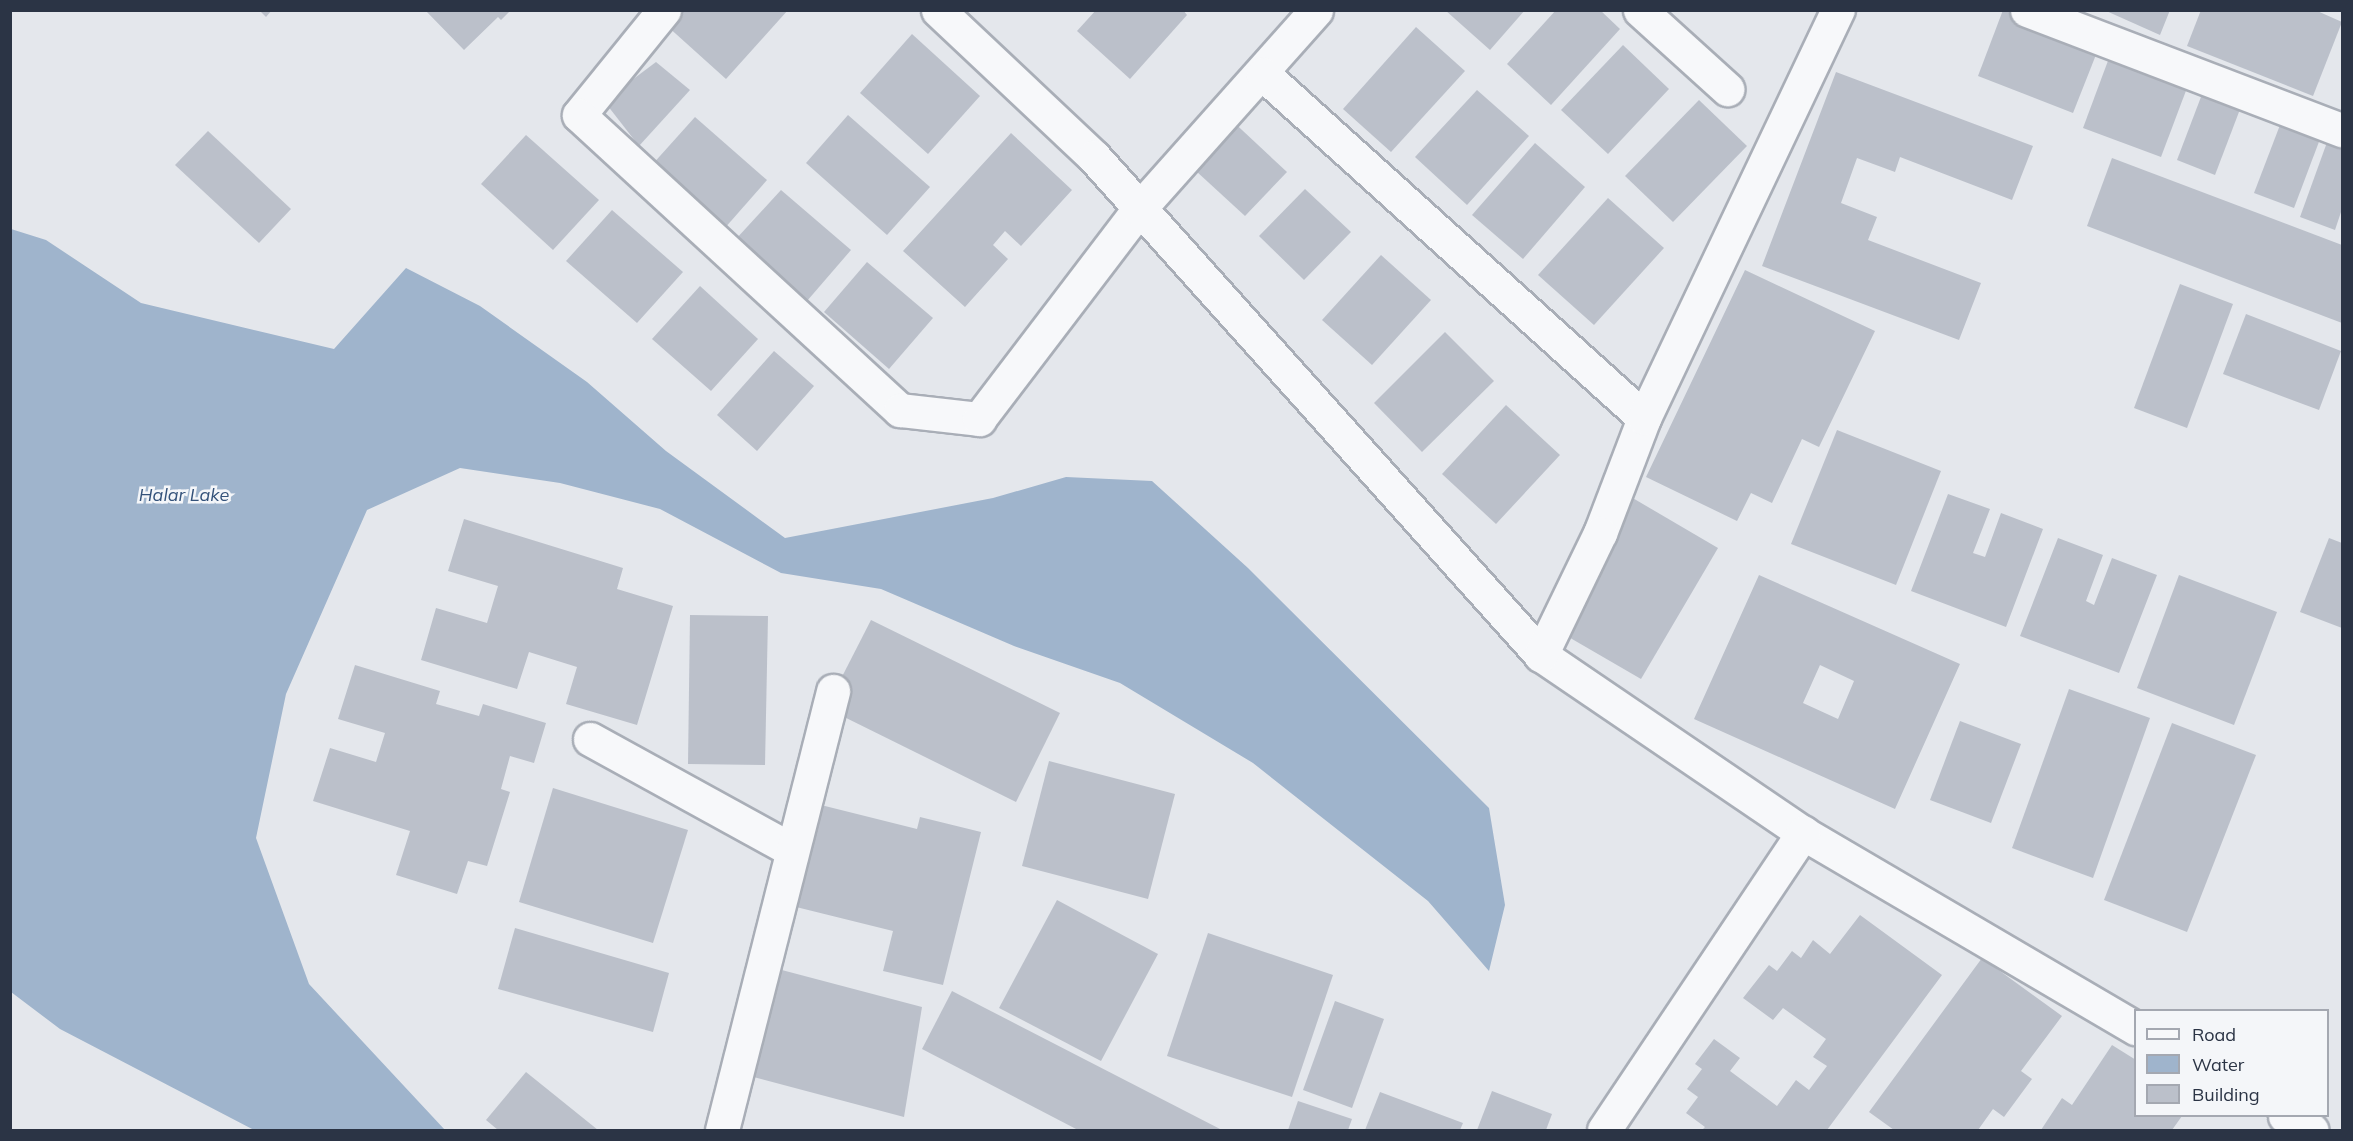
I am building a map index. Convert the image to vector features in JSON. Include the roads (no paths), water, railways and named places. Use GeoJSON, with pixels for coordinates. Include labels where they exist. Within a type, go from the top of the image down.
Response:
{"type":"FeatureCollection","features":[{"type":"Feature","properties":{"kind":"street"},"geometry":{"type":"LineString","coordinates":[[664,10],[579,115],[900,410],[979,419],[1139,209],[1263,74],[1316,10]]}},
{"type":"Feature","properties":{"kind":"street"},"geometry":{"type":"LineString","coordinates":[[938,10],[1094,157],[1541,655],[1803,833],[2134,1027]]}},
{"type":"Feature","properties":{"kind":"street"},"geometry":{"type":"LineString","coordinates":[[1640,10],[1727,89]]}},
{"type":"Feature","properties":{"kind":"street"},"geometry":{"type":"LineString","coordinates":[[1541,655],[1600,533],[1644,418],[1838,10]]}},
{"type":"Feature","properties":{"kind":"street"},"geometry":{"type":"LineString","coordinates":[[2027,10],[2343,130]]}},
{"type":"Feature","properties":{"kind":"street"},"geometry":{"type":"LineString","coordinates":[[1263,74],[1644,418]]}},
{"type":"Feature","properties":{"kind":"street"},"geometry":{"type":"LineString","coordinates":[[722,1131],[833,691]]}},
{"type":"Feature","properties":{"kind":"street"},"geometry":{"type":"LineString","coordinates":[[590,739],[792,850]]}},
{"type":"Feature","properties":{"kind":"street"},"geometry":{"type":"LineString","coordinates":[[1604,1131],[1803,833]]}},
{"type":"Feature","properties":{"kind":"street"},"geometry":{"type":"LineString","coordinates":[[2287,1117],[2311,1131]]}},
{"type":"Feature","properties":{"kind":"water","name":"Halar Lake"},"geometry":{"type":"Polygon","coordinates":[[[11,229],[46,240],[141,303],[334,349],[406,268],[480,306],[587,382],[666,451],[785,538],[993,498],[1066,477],[1152,481],[1248,568],[1489,808],[1505,905],[1489,971],[1428,901],[1253,763],[1120,683],[1014,646],[881,589],[781,573],[660,509],[560,483],[460,468],[367,510],[286,694],[256,838],[309,984],[445,1130],[254,1130],[60,1029],[11,992],[11,229]]]}}]}
